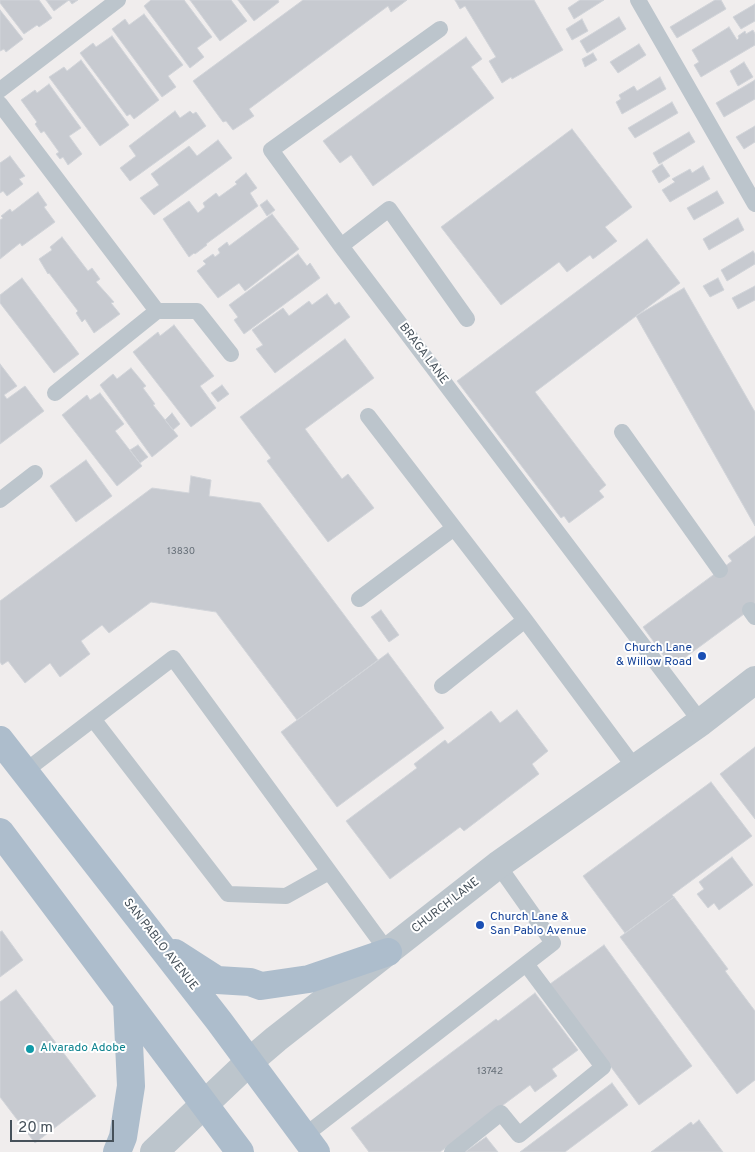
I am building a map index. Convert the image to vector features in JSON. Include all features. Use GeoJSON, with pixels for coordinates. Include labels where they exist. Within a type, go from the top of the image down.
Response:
{"type":"FeatureCollection","features":[{"type":"Feature","properties":{"kind":"main road","name":"SAN PABLO AVENUE"},"geometry":{"type":"LineString","coordinates":[[0,740],[12,771],[159,943],[310,1144]]}},
{"type":"Feature","properties":{"kind":"main road"},"geometry":{"type":"LineString","coordinates":[[0,832],[240,1152]]}},
{"type":"Feature","properties":{"kind":"main road"},"geometry":{"type":"LineString","coordinates":[[159,943],[217,980],[250,982],[261,986],[310,979],[388,952]]}},
{"type":"Feature","properties":{"kind":"main road"},"geometry":{"type":"LineString","coordinates":[[117,1152],[123,1137],[131,1086],[126,1001]]}},
{"type":"Feature","properties":{"kind":"street","name":"CHURCH LANE"},"geometry":{"type":"LineString","coordinates":[[154,1152],[249,1062],[498,864],[701,722],[755,680]]}},
{"type":"Feature","properties":{"kind":"lane"},"geometry":{"type":"LineString","coordinates":[[0,90],[118,0]]}},
{"type":"Feature","properties":{"kind":"lane"},"geometry":{"type":"LineString","coordinates":[[638,0],[755,204]]}},
{"type":"Feature","properties":{"kind":"lane","name":"BRAGA LANE"},"geometry":{"type":"LineString","coordinates":[[440,30],[271,150],[341,246],[701,722]]}},
{"type":"Feature","properties":{"kind":"lane"},"geometry":{"type":"LineString","coordinates":[[0,104],[157,311]]}},
{"type":"Feature","properties":{"kind":"lane"},"geometry":{"type":"LineString","coordinates":[[341,246],[389,209],[466,319]]}},
{"type":"Feature","properties":{"kind":"lane"},"geometry":{"type":"LineString","coordinates":[[55,393],[157,311],[197,311],[231,354]]}},
{"type":"Feature","properties":{"kind":"lane"},"geometry":{"type":"LineString","coordinates":[[368,416],[525,620],[635,768]]}},
{"type":"Feature","properties":{"kind":"lane"},"geometry":{"type":"LineString","coordinates":[[622,432],[720,570]]}},
{"type":"Feature","properties":{"kind":"lane"},"geometry":{"type":"LineString","coordinates":[[0,500],[35,473]]}},
{"type":"Feature","properties":{"kind":"lane"},"geometry":{"type":"LineString","coordinates":[[359,599],[454,528]]}},
{"type":"Feature","properties":{"kind":"lane"},"geometry":{"type":"LineString","coordinates":[[442,686],[525,620]]}},
{"type":"Feature","properties":{"kind":"lane"},"geometry":{"type":"LineString","coordinates":[[12,771],[93,719],[173,658],[388,952]]}},
{"type":"Feature","properties":{"kind":"lane"},"geometry":{"type":"LineString","coordinates":[[93,719],[228,894],[286,896],[329,872]]}},
{"type":"Feature","properties":{"kind":"lane"},"geometry":{"type":"LineString","coordinates":[[310,1144],[553,943],[498,864]]}},
{"type":"Feature","properties":{"kind":"lane"},"geometry":{"type":"LineString","coordinates":[[452,1152],[501,1113],[519,1135],[603,1067],[526,964]]}},
{"type":"Feature","properties":{"kind":"building"},"geometry":{"type":"Polygon","coordinates":[[[0,0],[39,0],[52,18],[24,34],[0,3],[0,0]]]}},
{"type":"Feature","properties":{"kind":"building"},"geometry":{"type":"Polygon","coordinates":[[[46,0],[69,0],[54,11],[46,0]]]}},
{"type":"Feature","properties":{"kind":"building"},"geometry":{"type":"Polygon","coordinates":[[[69,0],[78,0],[72,4],[69,0]]]}},
{"type":"Feature","properties":{"kind":"building"},"geometry":{"type":"Polygon","coordinates":[[[151,0],[184,0],[212,37],[197,48],[204,57],[190,68],[144,6],[151,0]]]}},
{"type":"Feature","properties":{"kind":"building"},"geometry":{"type":"Polygon","coordinates":[[[190,0],[231,0],[247,21],[220,41],[190,0]]]}},
{"type":"Feature","properties":{"kind":"building"},"geometry":{"type":"Polygon","coordinates":[[[238,0],[278,0],[279,2],[254,21],[238,0]]]}},
{"type":"Feature","properties":{"kind":"building"},"geometry":{"type":"Polygon","coordinates":[[[303,0],[407,0],[391,12],[388,6],[249,109],[254,116],[233,130],[226,121],[223,122],[193,81],[303,0]]]}},
{"type":"Feature","properties":{"kind":"building"},"geometry":{"type":"Polygon","coordinates":[[[455,0],[534,0],[563,50],[502,83],[489,61],[496,57],[465,6],[460,9],[455,0]]]}},
{"type":"Feature","properties":{"kind":"building"},"geometry":{"type":"Polygon","coordinates":[[[580,0],[604,0],[574,19],[568,8],[580,0]]]}},
{"type":"Feature","properties":{"kind":"building"},"geometry":{"type":"Polygon","coordinates":[[[715,0],[721,0],[726,9],[677,38],[670,27],[715,0]]]}},
{"type":"Feature","properties":{"kind":"building"},"geometry":{"type":"Polygon","coordinates":[[[755,4],[755,21],[741,29],[733,17],[755,4]]]}},
{"type":"Feature","properties":{"kind":"building"},"geometry":{"type":"Polygon","coordinates":[[[0,10],[23,39],[6,52],[4,49],[0,51],[0,10]]]}},
{"type":"Feature","properties":{"kind":"building"},"geometry":{"type":"Polygon","coordinates":[[[144,14],[183,65],[168,76],[176,87],[162,97],[112,29],[125,19],[129,25],[144,14]]]}},
{"type":"Feature","properties":{"kind":"building"},"geometry":{"type":"Polygon","coordinates":[[[619,17],[626,29],[587,53],[580,41],[619,17]]]}},
{"type":"Feature","properties":{"kind":"building"},"geometry":{"type":"Polygon","coordinates":[[[582,19],[588,31],[572,40],[566,29],[582,19]]]}},
{"type":"Feature","properties":{"kind":"building"},"geometry":{"type":"Polygon","coordinates":[[[729,27],[737,40],[738,36],[745,31],[746,34],[753,30],[755,45],[701,77],[694,65],[699,62],[692,50],[729,27]]]}},
{"type":"Feature","properties":{"kind":"building"},"geometry":{"type":"Polygon","coordinates":[[[112,36],[159,100],[134,119],[130,114],[127,116],[80,53],[93,43],[96,47],[112,36]]]}},
{"type":"Feature","properties":{"kind":"building"},"geometry":{"type":"Polygon","coordinates":[[[466,37],[482,59],[471,67],[494,98],[373,186],[351,155],[340,163],[323,141],[466,37]]]}},
{"type":"Feature","properties":{"kind":"building"},"geometry":{"type":"Polygon","coordinates":[[[639,44],[646,55],[618,73],[610,62],[639,44]]]}},
{"type":"Feature","properties":{"kind":"building"},"geometry":{"type":"Polygon","coordinates":[[[593,53],[597,60],[585,67],[582,59],[593,53]]]}},
{"type":"Feature","properties":{"kind":"building"},"geometry":{"type":"Polygon","coordinates":[[[81,60],[129,125],[100,146],[49,77],[64,67],[67,71],[81,60]]]}},
{"type":"Feature","properties":{"kind":"building"},"geometry":{"type":"Polygon","coordinates":[[[744,62],[753,77],[738,86],[730,71],[744,62]]]}},
{"type":"Feature","properties":{"kind":"building"},"geometry":{"type":"Polygon","coordinates":[[[660,77],[666,89],[622,114],[616,102],[621,99],[619,95],[634,86],[637,91],[660,77]]]}},
{"type":"Feature","properties":{"kind":"building"},"geometry":{"type":"Polygon","coordinates":[[[755,80],[755,99],[724,117],[716,103],[755,80]]]}},
{"type":"Feature","properties":{"kind":"building"},"geometry":{"type":"Polygon","coordinates":[[[49,84],[81,128],[69,136],[82,154],[68,165],[63,157],[60,159],[56,154],[59,152],[44,131],[41,133],[35,124],[37,122],[21,100],[35,90],[37,93],[49,84]]]}},
{"type":"Feature","properties":{"kind":"building"},"geometry":{"type":"Polygon","coordinates":[[[672,102],[678,113],[635,138],[628,128],[672,102]]]}},
{"type":"Feature","properties":{"kind":"building"},"geometry":{"type":"Polygon","coordinates":[[[175,111],[180,118],[190,111],[193,114],[196,112],[206,126],[130,181],[120,168],[136,156],[129,146],[175,111]]]}},
{"type":"Feature","properties":{"kind":"building"},"geometry":{"type":"Polygon","coordinates":[[[755,126],[755,142],[744,149],[736,137],[755,126]]]}},
{"type":"Feature","properties":{"kind":"building"},"geometry":{"type":"Polygon","coordinates":[[[572,129],[632,207],[605,227],[617,241],[593,259],[590,255],[567,272],[559,262],[501,305],[441,227],[572,129]]]}},
{"type":"Feature","properties":{"kind":"building"},"geometry":{"type":"Polygon","coordinates":[[[689,132],[695,142],[659,164],[653,153],[689,132]]]}},
{"type":"Feature","properties":{"kind":"building"},"geometry":{"type":"Polygon","coordinates":[[[218,140],[232,158],[154,215],[140,198],[159,185],[151,174],[189,146],[197,156],[218,140]]]}},
{"type":"Feature","properties":{"kind":"building"},"geometry":{"type":"Polygon","coordinates":[[[10,156],[25,176],[19,179],[23,184],[7,196],[3,191],[0,193],[0,163],[10,156]]]}},
{"type":"Feature","properties":{"kind":"building"},"geometry":{"type":"Polygon","coordinates":[[[662,164],[670,176],[659,183],[652,171],[662,164]]]}},
{"type":"Feature","properties":{"kind":"building"},"geometry":{"type":"Polygon","coordinates":[[[703,166],[710,179],[670,202],[662,190],[675,182],[672,179],[690,169],[692,173],[703,166]]]}},
{"type":"Feature","properties":{"kind":"building"},"geometry":{"type":"Polygon","coordinates":[[[246,173],[257,188],[250,193],[258,206],[189,257],[163,219],[189,201],[198,213],[205,207],[203,203],[216,193],[219,197],[237,184],[235,182],[246,173]]]}},
{"type":"Feature","properties":{"kind":"building"},"geometry":{"type":"Polygon","coordinates":[[[717,191],[724,203],[694,220],[687,208],[717,191]]]}},
{"type":"Feature","properties":{"kind":"building"},"geometry":{"type":"Polygon","coordinates":[[[38,192],[47,205],[44,207],[55,222],[22,246],[20,243],[0,259],[0,220],[3,218],[1,216],[10,209],[12,212],[38,192]]]}},
{"type":"Feature","properties":{"kind":"building"},"geometry":{"type":"Polygon","coordinates":[[[267,200],[275,210],[267,216],[260,205],[267,200]]]}},
{"type":"Feature","properties":{"kind":"building"},"geometry":{"type":"Polygon","coordinates":[[[272,214],[299,249],[245,291],[239,283],[218,298],[197,271],[206,264],[203,261],[213,254],[215,257],[220,253],[218,249],[227,242],[229,246],[272,214]]]}},
{"type":"Feature","properties":{"kind":"building"},"geometry":{"type":"Polygon","coordinates":[[[738,218],[744,230],[709,250],[703,239],[738,218]]]}},
{"type":"Feature","properties":{"kind":"building"},"geometry":{"type":"Polygon","coordinates":[[[62,237],[88,271],[92,268],[100,279],[96,282],[114,302],[111,303],[120,314],[94,333],[85,319],[82,322],[76,313],[78,311],[48,274],[39,259],[52,250],[50,247],[62,237]]]}},
{"type":"Feature","properties":{"kind":"building"},"geometry":{"type":"Polygon","coordinates":[[[647,239],[680,283],[535,392],[606,485],[599,491],[604,497],[569,523],[564,516],[561,518],[457,381],[647,239]]]}},
{"type":"Feature","properties":{"kind":"building"},"geometry":{"type":"Polygon","coordinates":[[[753,251],[755,254],[755,264],[727,281],[721,270],[753,251]]]}},
{"type":"Feature","properties":{"kind":"building"},"geometry":{"type":"Polygon","coordinates":[[[298,254],[307,266],[310,263],[320,278],[244,334],[234,320],[238,317],[229,305],[298,254]]]}},
{"type":"Feature","properties":{"kind":"building"},"geometry":{"type":"Polygon","coordinates":[[[22,278],[79,354],[54,373],[0,303],[0,295],[22,278]]]}},
{"type":"Feature","properties":{"kind":"building"},"geometry":{"type":"Polygon","coordinates":[[[718,278],[724,290],[710,297],[703,286],[718,278]]]}},
{"type":"Feature","properties":{"kind":"building"},"geometry":{"type":"Polygon","coordinates":[[[755,286],[755,300],[738,309],[732,298],[755,286]]]}},
{"type":"Feature","properties":{"kind":"building"},"geometry":{"type":"Polygon","coordinates":[[[684,288],[755,412],[755,526],[636,316],[684,288]]]}},
{"type":"Feature","properties":{"kind":"building"},"geometry":{"type":"Polygon","coordinates":[[[327,294],[335,305],[339,302],[350,317],[275,373],[256,349],[263,345],[252,330],[283,308],[289,316],[309,301],[312,305],[327,294]]]}},
{"type":"Feature","properties":{"kind":"building"},"geometry":{"type":"Polygon","coordinates":[[[174,325],[214,376],[200,386],[216,408],[191,427],[133,352],[158,332],[160,336],[174,325]]]}},
{"type":"Feature","properties":{"kind":"building"},"geometry":{"type":"Polygon","coordinates":[[[345,339],[374,378],[305,429],[342,479],[348,474],[374,508],[328,542],[267,461],[271,458],[240,417],[345,339]]]}},
{"type":"Feature","properties":{"kind":"building"},"geometry":{"type":"Polygon","coordinates":[[[0,364],[17,386],[4,395],[7,399],[25,386],[44,411],[0,444],[0,364]]]}},
{"type":"Feature","properties":{"kind":"building"},"geometry":{"type":"Polygon","coordinates":[[[131,368],[146,386],[143,388],[155,404],[153,405],[178,436],[152,457],[100,385],[113,374],[117,379],[131,368]]]}},
{"type":"Feature","properties":{"kind":"building"},"geometry":{"type":"Polygon","coordinates":[[[222,385],[229,394],[218,402],[211,393],[222,385]]]}},
{"type":"Feature","properties":{"kind":"building"},"geometry":{"type":"Polygon","coordinates":[[[100,393],[124,424],[115,431],[142,466],[117,486],[62,415],[87,395],[90,400],[100,393]]]}},
{"type":"Feature","properties":{"kind":"building"},"geometry":{"type":"Polygon","coordinates":[[[172,413],[180,424],[173,430],[165,420],[172,413]]]}},
{"type":"Feature","properties":{"kind":"building"},"geometry":{"type":"Polygon","coordinates":[[[138,445],[148,457],[140,463],[130,450],[138,445]]]}},
{"type":"Feature","properties":{"kind":"building"},"geometry":{"type":"Polygon","coordinates":[[[86,460],[112,496],[76,522],[50,486],[86,460]]]}},
{"type":"Feature","properties":{"kind":"building"},"geometry":{"type":"Polygon","coordinates":[[[191,476],[211,480],[209,496],[260,503],[378,660],[297,720],[216,612],[151,602],[109,633],[102,625],[81,641],[90,654],[60,677],[50,663],[25,683],[8,661],[2,665],[0,662],[0,601],[152,488],[189,493],[191,476]]]}},
{"type":"Feature","properties":{"kind":"building"},"geometry":{"type":"Polygon","coordinates":[[[755,536],[755,606],[672,667],[643,627],[732,561],[728,556],[755,536]]]}},
{"type":"Feature","properties":{"kind":"building"},"geometry":{"type":"Polygon","coordinates":[[[381,610],[399,635],[389,642],[371,617],[381,610]]]}},
{"type":"Feature","properties":{"kind":"building"},"geometry":{"type":"Polygon","coordinates":[[[388,653],[444,728],[337,807],[281,732],[388,653]]]}},
{"type":"Feature","properties":{"kind":"building"},"geometry":{"type":"Polygon","coordinates":[[[517,710],[548,751],[532,764],[539,774],[464,831],[460,827],[390,879],[346,821],[417,768],[414,764],[445,740],[448,744],[491,711],[500,723],[517,710]]]}},
{"type":"Feature","properties":{"kind":"building"},"geometry":{"type":"Polygon","coordinates":[[[755,747],[755,819],[720,774],[755,747]]]}},
{"type":"Feature","properties":{"kind":"building"},"geometry":{"type":"Polygon","coordinates":[[[711,782],[752,836],[672,895],[674,897],[625,933],[583,876],[711,782]]]}},
{"type":"Feature","properties":{"kind":"building"},"geometry":{"type":"Polygon","coordinates":[[[732,857],[753,885],[719,910],[714,903],[708,908],[697,894],[704,889],[699,882],[732,857]]]}},
{"type":"Feature","properties":{"kind":"building"},"geometry":{"type":"Polygon","coordinates":[[[674,897],[728,969],[725,971],[755,1011],[755,1080],[737,1094],[620,937],[674,897]]]}},
{"type":"Feature","properties":{"kind":"building"},"geometry":{"type":"Polygon","coordinates":[[[2,931],[23,960],[0,977],[0,932],[2,931]]]}},
{"type":"Feature","properties":{"kind":"building"},"geometry":{"type":"Polygon","coordinates":[[[604,945],[692,1066],[639,1105],[550,984],[604,945]]]}},
{"type":"Feature","properties":{"kind":"building","name":"Alvarado Adobe"},"geometry":{"type":"Polygon","coordinates":[[[16,990],[96,1096],[35,1143],[0,1097],[0,1002],[16,990]]]}},
{"type":"Feature","properties":{"kind":"building"},"geometry":{"type":"Polygon","coordinates":[[[535,993],[578,1050],[552,1069],[557,1076],[535,1092],[530,1085],[440,1152],[369,1152],[351,1128],[496,1019],[498,1021],[535,993]]]}},
{"type":"Feature","properties":{"kind":"building"},"geometry":{"type":"Polygon","coordinates":[[[612,1083],[628,1105],[565,1152],[520,1152],[612,1083]]]}},
{"type":"Feature","properties":{"kind":"building"},"geometry":{"type":"Polygon","coordinates":[[[699,1120],[723,1152],[651,1152],[691,1122],[693,1125],[699,1120]]]}},
{"type":"Feature","properties":{"kind":"building"},"geometry":{"type":"Polygon","coordinates":[[[486,1137],[498,1152],[465,1152],[486,1137]]]}},
{"type":"Feature","properties":{"kind":"place","name":"Church Lane & Willow Road"},"geometry":{"type":"Point","coordinates":[702,656]}},
{"type":"Feature","properties":{"kind":"place","name":"Church Lane & San Pablo Avenue"},"geometry":{"type":"Point","coordinates":[480,925]}},
{"type":"Feature","properties":{"kind":"place","name":"Alvarado Adobe"},"geometry":{"type":"Point","coordinates":[30,1049]}}]}
